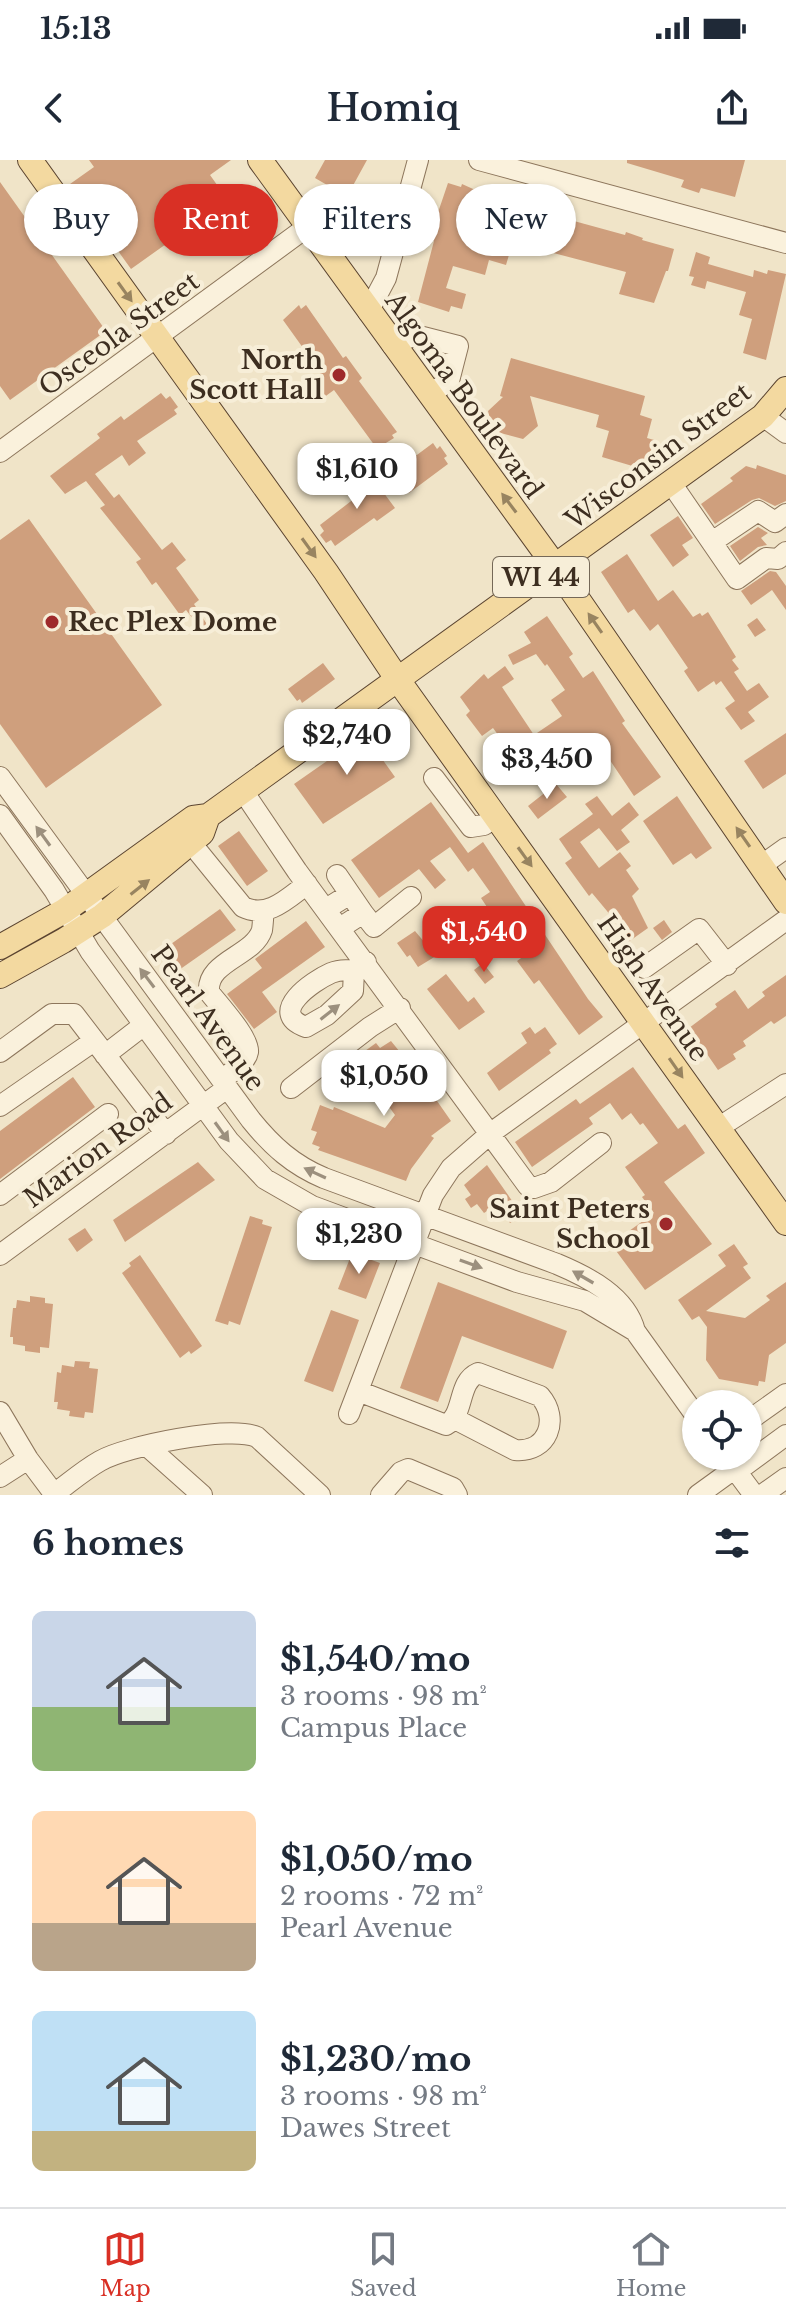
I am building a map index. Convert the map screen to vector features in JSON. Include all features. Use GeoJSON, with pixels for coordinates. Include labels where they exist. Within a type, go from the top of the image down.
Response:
{"type":"FeatureCollection","features":[{"type":"Feature","properties":{"kind":"main road","name":"High Avenue"},"geometry":{"type":"LineString","coordinates":[[30,160],[326,572],[398,680],[786,1223]]}},
{"type":"Feature","properties":{"kind":"main road","name":"Algoma Boulevard"},"geometry":{"type":"LineString","coordinates":[[260,160],[294,208]]}},
{"type":"Feature","properties":{"kind":"main road","name":"Algoma Boulevard"},"geometry":{"type":"LineString","coordinates":[[328,256],[555,566],[786,902]]}},
{"type":"Feature","properties":{"kind":"main road","name":"Wisconsin Street"},"geometry":{"type":"LineString","coordinates":[[0,947],[64,911],[193,818],[208,816],[763,416],[786,389]]}},
{"type":"Feature","properties":{"kind":"main road","name":"Wisconsin Street"},"geometry":{"type":"LineString","coordinates":[[0,976],[102,916],[202,833],[208,816]]}},
{"type":"Feature","properties":{"kind":"street"},"geometry":{"type":"LineString","coordinates":[[368,312],[386,278],[418,160]]}},
{"type":"Feature","properties":{"kind":"street"},"geometry":{"type":"LineString","coordinates":[[479,160],[786,243]]}},
{"type":"Feature","properties":{"kind":"street","name":"Osceola Street"},"geometry":{"type":"LineString","coordinates":[[0,452],[294,237]]}},
{"type":"Feature","properties":{"kind":"street"},"geometry":{"type":"LineString","coordinates":[[392,345],[415,335],[458,346],[449,381],[429,395]]}},
{"type":"Feature","properties":{"kind":"street"},"geometry":{"type":"LineString","coordinates":[[763,416],[786,433]]}},
{"type":"Feature","properties":{"kind":"street"},"geometry":{"type":"LineString","coordinates":[[671,483],[737,579],[766,558],[778,559],[786,552]]}},
{"type":"Feature","properties":{"kind":"street"},"geometry":{"type":"LineString","coordinates":[[712,542],[758,511],[775,522],[786,514]]}},
{"type":"Feature","properties":{"kind":"street","name":"Pearl Avenue"},"geometry":{"type":"LineString","coordinates":[[0,777],[265,1138],[295,1163],[324,1178],[582,1275],[631,1316],[635,1331],[682,1396]]}},
{"type":"Feature","properties":{"kind":"street"},"geometry":{"type":"LineString","coordinates":[[434,778],[471,827],[484,825],[496,816]]}},
{"type":"Feature","properties":{"kind":"street"},"geometry":{"type":"LineString","coordinates":[[243,791],[340,928],[360,967],[400,1008],[528,1186],[534,1188],[551,1182],[601,1143]]}},
{"type":"Feature","properties":{"kind":"street","name":"Pearl Avenue"},"geometry":{"type":"LineString","coordinates":[[0,815],[54,890],[77,933],[229,1141],[255,1171],[285,1193],[312,1206],[517,1282],[585,1301],[635,1331]]}},
{"type":"Feature","properties":{"kind":"street"},"geometry":{"type":"LineString","coordinates":[[191,843],[243,907],[252,912],[275,907],[307,884]]}},
{"type":"Feature","properties":{"kind":"street"},"geometry":{"type":"LineString","coordinates":[[762,865],[786,848]]}},
{"type":"Feature","properties":{"kind":"street"},"geometry":{"type":"LineString","coordinates":[[337,875],[374,927],[411,897]]}},
{"type":"Feature","properties":{"kind":"street"},"geometry":{"type":"LineString","coordinates":[[326,909],[350,894]]}},
{"type":"Feature","properties":{"kind":"street","name":"Marion Road"},"geometry":{"type":"LineString","coordinates":[[4,1245],[166,1134],[203,1105],[242,1063],[248,1054],[248,1047],[209,992],[208,986],[210,979],[233,956],[253,943],[261,932],[264,910]]}},
{"type":"Feature","properties":{"kind":"street"},"geometry":{"type":"LineString","coordinates":[[340,928],[363,913]]}},
{"type":"Feature","properties":{"kind":"street"},"geometry":{"type":"LineString","coordinates":[[349,1414],[423,1215],[451,1168],[491,1133],[786,920]]}},
{"type":"Feature","properties":{"kind":"street"},"geometry":{"type":"LineString","coordinates":[[644,968],[699,929],[727,965]]}},
{"type":"Feature","properties":{"kind":"street"},"geometry":{"type":"LineString","coordinates":[[291,1088],[370,1027],[400,1008]]}},
{"type":"Feature","properties":{"kind":"street"},"geometry":{"type":"LineString","coordinates":[[0,1052],[52,1014],[74,1014],[166,1134]]}},
{"type":"Feature","properties":{"kind":"street"},"geometry":{"type":"LineString","coordinates":[[0,1106],[144,1025]]}},
{"type":"Feature","properties":{"kind":"street"},"geometry":{"type":"LineString","coordinates":[[718,1128],[786,1084]]}},
{"type":"Feature","properties":{"kind":"street"},"geometry":{"type":"LineString","coordinates":[[0,1195],[108,1114]]}},
{"type":"Feature","properties":{"kind":"street"},"geometry":{"type":"LineString","coordinates":[[358,1391],[446,1425],[455,1419],[468,1380],[478,1373],[540,1396],[546,1403],[549,1429],[544,1441],[526,1451],[515,1450],[455,1419]]}},
{"type":"Feature","properties":{"kind":"street"},"geometry":{"type":"LineString","coordinates":[[762,1411],[786,1394]]}},
{"type":"Feature","properties":{"kind":"street"},"geometry":{"type":"LineString","coordinates":[[0,1412],[28,1459],[54,1494],[102,1460],[147,1446],[228,1432],[257,1437],[320,1495]]}},
{"type":"Feature","properties":{"kind":"street"},"geometry":{"type":"LineString","coordinates":[[762,1448],[786,1435]]}},
{"type":"Feature","properties":{"kind":"street"},"geometry":{"type":"LineString","coordinates":[[147,1446],[202,1495]]}},
{"type":"Feature","properties":{"kind":"street"},"geometry":{"type":"LineString","coordinates":[[0,1477],[28,1459]]}},
{"type":"Feature","properties":{"kind":"street"},"geometry":{"type":"LineString","coordinates":[[381,1495],[401,1472],[408,1469],[453,1488],[457,1495]]}},
{"type":"Feature","properties":{"kind":"street"},"geometry":{"type":"LineString","coordinates":[[698,1495],[726,1470]]}},
{"type":"Feature","properties":{"kind":"street"},"geometry":{"type":"LineString","coordinates":[[735,1470],[754,1495]]}},
{"type":"Feature","properties":{"kind":"street"},"geometry":{"type":"LineString","coordinates":[[762,1495],[786,1478]]}},
{"type":"Feature","properties":{"kind":"building"},"geometry":{"type":"Polygon","coordinates":[[[89,160],[231,160],[210,175],[216,184],[154,184],[154,253],[131,269],[122,256],[138,256],[138,184],[70,184],[94,167],[89,160]]]}},
{"type":"Feature","properties":{"kind":"building"},"geometry":{"type":"Polygon","coordinates":[[[325,160],[367,160],[354,184],[325,184],[315,178],[325,160]]]}},
{"type":"Feature","properties":{"kind":"building"},"geometry":{"type":"Polygon","coordinates":[[[627,160],[745,160],[735,197],[701,188],[699,193],[681,187],[684,180],[627,163],[627,160]]]}},
{"type":"Feature","properties":{"kind":"building"},"geometry":{"type":"Polygon","coordinates":[[[0,182],[24,216],[24,256],[53,256],[106,331],[10,400],[0,386],[0,182]]]}},
{"type":"Feature","properties":{"kind":"building"},"geometry":{"type":"Polygon","coordinates":[[[448,183],[456,185],[456,256],[509,256],[506,265],[489,260],[485,275],[453,266],[446,288],[466,294],[462,309],[451,306],[449,312],[418,302],[430,256],[440,256],[440,207],[448,183]]]}},
{"type":"Feature","properties":{"kind":"building"},"geometry":{"type":"Polygon","coordinates":[[[576,222],[625,235],[626,232],[674,249],[654,303],[619,294],[626,272],[565,256],[576,256],[576,222]]]}},
{"type":"Feature","properties":{"kind":"building"},"geometry":{"type":"Polygon","coordinates":[[[696,252],[710,257],[708,264],[753,277],[754,270],[786,274],[766,360],[743,353],[752,319],[739,315],[746,292],[707,281],[705,289],[691,285],[694,277],[689,276],[696,252]]]}},
{"type":"Feature","properties":{"kind":"building","name":"North Scott Hall"},"geometry":{"type":"Polygon","coordinates":[[[299,305],[301,309],[306,305],[343,358],[346,356],[362,378],[359,381],[397,432],[392,435],[394,438],[375,446],[334,390],[323,398],[311,380],[321,373],[283,320],[299,305]]]}},
{"type":"Feature","properties":{"kind":"building"},"geometry":{"type":"Polygon","coordinates":[[[511,358],[645,396],[640,415],[652,419],[647,438],[654,440],[646,470],[602,457],[609,431],[596,427],[599,415],[530,396],[538,426],[523,439],[493,431],[488,411],[503,397],[500,396],[511,358]]]}},
{"type":"Feature","properties":{"kind":"building"},"geometry":{"type":"Polygon","coordinates":[[[161,393],[166,399],[170,396],[178,407],[174,410],[177,414],[137,441],[146,453],[129,466],[122,455],[95,474],[114,498],[119,494],[162,550],[172,542],[186,560],[176,568],[199,600],[194,604],[208,626],[202,630],[186,610],[180,615],[156,582],[152,585],[136,562],[141,559],[100,508],[105,505],[86,481],[65,494],[50,476],[100,438],[97,434],[121,416],[124,420],[161,393]]]}},
{"type":"Feature","properties":{"kind":"building"},"geometry":{"type":"Polygon","coordinates":[[[433,443],[437,449],[440,446],[448,464],[409,493],[394,472],[433,443]]]}},
{"type":"Feature","properties":{"kind":"building"},"geometry":{"type":"Polygon","coordinates":[[[757,465],[786,475],[786,501],[775,506],[759,498],[752,500],[715,524],[701,504],[733,481],[730,478],[746,466],[756,469],[757,465]]]}},
{"type":"Feature","properties":{"kind":"building"},"geometry":{"type":"Polygon","coordinates":[[[369,473],[395,508],[377,521],[374,518],[335,546],[331,540],[326,543],[320,535],[324,531],[320,525],[359,495],[352,485],[369,473]]]}},
{"type":"Feature","properties":{"kind":"building"},"geometry":{"type":"Polygon","coordinates":[[[678,516],[693,538],[682,545],[689,555],[673,567],[650,535],[678,516]]]}},
{"type":"Feature","properties":{"kind":"building","name":"Rec Plex Dome"},"geometry":{"type":"Polygon","coordinates":[[[29,519],[162,705],[46,788],[0,724],[0,540],[29,519]]]}},
{"type":"Feature","properties":{"kind":"building"},"geometry":{"type":"Polygon","coordinates":[[[758,527],[768,533],[761,538],[767,545],[758,547],[740,561],[730,546],[758,527]]]}},
{"type":"Feature","properties":{"kind":"building"},"geometry":{"type":"Polygon","coordinates":[[[627,554],[658,601],[673,590],[693,617],[708,612],[736,657],[732,660],[739,669],[734,672],[747,691],[759,683],[769,697],[748,712],[755,721],[741,730],[725,708],[735,701],[721,681],[716,685],[714,681],[698,692],[684,671],[688,668],[658,624],[650,631],[634,609],[628,613],[601,572],[627,554]]]}},
{"type":"Feature","properties":{"kind":"building"},"geometry":{"type":"Polygon","coordinates":[[[770,571],[776,572],[786,586],[786,610],[772,590],[751,605],[741,591],[770,571]]]}},
{"type":"Feature","properties":{"kind":"building"},"geometry":{"type":"Polygon","coordinates":[[[547,616],[573,654],[569,657],[583,678],[593,671],[625,721],[622,723],[661,777],[634,796],[597,741],[593,743],[587,734],[565,750],[573,762],[552,776],[536,752],[503,776],[491,759],[507,747],[493,728],[482,736],[466,715],[470,711],[460,697],[484,674],[488,679],[505,666],[514,679],[502,687],[534,735],[562,716],[551,700],[565,690],[547,664],[545,666],[536,654],[513,665],[508,655],[531,643],[524,632],[547,616]]]}},
{"type":"Feature","properties":{"kind":"building"},"geometry":{"type":"Polygon","coordinates":[[[757,618],[766,630],[755,637],[747,625],[757,618]]]}},
{"type":"Feature","properties":{"kind":"building"},"geometry":{"type":"Polygon","coordinates":[[[323,663],[335,679],[302,703],[300,699],[297,701],[288,689],[323,663]]]}},
{"type":"Feature","properties":{"kind":"building"},"geometry":{"type":"Polygon","coordinates":[[[381,727],[394,746],[380,756],[395,777],[323,824],[294,784],[337,754],[340,757],[381,727]]]}},
{"type":"Feature","properties":{"kind":"building"},"geometry":{"type":"Polygon","coordinates":[[[786,733],[786,774],[763,789],[744,761],[786,733]]]}},
{"type":"Feature","properties":{"kind":"building"},"geometry":{"type":"Polygon","coordinates":[[[556,784],[567,797],[538,819],[528,806],[556,784]]]}},
{"type":"Feature","properties":{"kind":"building"},"geometry":{"type":"Polygon","coordinates":[[[597,796],[612,816],[629,802],[639,815],[621,830],[630,842],[617,851],[599,828],[580,842],[599,868],[620,852],[631,866],[626,870],[639,889],[632,896],[648,928],[624,945],[615,933],[620,929],[592,893],[589,896],[565,863],[572,858],[559,839],[593,814],[585,804],[597,796]]]}},
{"type":"Feature","properties":{"kind":"building"},"geometry":{"type":"Polygon","coordinates":[[[677,796],[712,848],[696,859],[691,853],[673,865],[643,821],[677,796]]]}},
{"type":"Feature","properties":{"kind":"building"},"geometry":{"type":"Polygon","coordinates":[[[431,802],[468,853],[483,842],[603,1017],[579,1035],[539,980],[534,984],[517,961],[531,951],[515,927],[505,934],[481,898],[490,892],[473,868],[468,872],[450,847],[430,861],[446,880],[435,889],[419,869],[379,898],[351,860],[431,802]]]}},
{"type":"Feature","properties":{"kind":"building"},"geometry":{"type":"Polygon","coordinates":[[[239,831],[268,871],[247,886],[218,846],[239,831]]]}},
{"type":"Feature","properties":{"kind":"building"},"geometry":{"type":"Polygon","coordinates":[[[220,909],[236,930],[179,970],[164,949],[220,909]]]}},
{"type":"Feature","properties":{"kind":"building"},"geometry":{"type":"Polygon","coordinates":[[[664,920],[672,932],[662,940],[653,928],[664,920]]]}},
{"type":"Feature","properties":{"kind":"building"},"geometry":{"type":"Polygon","coordinates":[[[306,921],[325,947],[262,992],[277,1012],[254,1029],[227,994],[262,968],[255,959],[306,921]]]}},
{"type":"Feature","properties":{"kind":"building"},"geometry":{"type":"Polygon","coordinates":[[[415,931],[436,956],[418,967],[397,943],[415,931]]]}},
{"type":"Feature","properties":{"kind":"building"},"geometry":{"type":"Polygon","coordinates":[[[483,963],[494,977],[485,984],[474,970],[483,963]]]}},
{"type":"Feature","properties":{"kind":"building"},"geometry":{"type":"Polygon","coordinates":[[[446,974],[468,1002],[474,997],[485,1012],[459,1030],[427,989],[446,974]]]}},
{"type":"Feature","properties":{"kind":"building"},"geometry":{"type":"Polygon","coordinates":[[[786,975],[786,1016],[774,1024],[771,1021],[743,1041],[746,1046],[733,1054],[736,1059],[718,1070],[689,1028],[735,990],[748,1009],[765,996],[762,992],[786,975]]]}},
{"type":"Feature","properties":{"kind":"building"},"geometry":{"type":"Polygon","coordinates":[[[530,1027],[535,1034],[545,1027],[557,1044],[549,1050],[551,1053],[499,1091],[487,1073],[527,1043],[521,1033],[530,1027]]]}},
{"type":"Feature","properties":{"kind":"building"},"geometry":{"type":"Polygon","coordinates":[[[391,1041],[451,1121],[431,1136],[434,1138],[406,1181],[318,1150],[320,1147],[312,1144],[317,1132],[311,1130],[320,1105],[333,1110],[334,1107],[385,1128],[395,1115],[354,1059],[376,1043],[380,1048],[391,1041]]]}},
{"type":"Feature","properties":{"kind":"building"},"geometry":{"type":"Polygon","coordinates":[[[633,1067],[678,1129],[685,1124],[705,1153],[664,1182],[712,1244],[645,1290],[611,1244],[654,1213],[625,1167],[658,1143],[643,1123],[640,1125],[631,1113],[622,1120],[610,1103],[589,1118],[593,1124],[532,1167],[515,1142],[576,1099],[580,1104],[633,1067]]]}},
{"type":"Feature","properties":{"kind":"building"},"geometry":{"type":"Polygon","coordinates":[[[73,1077],[95,1107],[0,1179],[0,1131],[73,1077]]]}},
{"type":"Feature","properties":{"kind":"building"},"geometry":{"type":"Polygon","coordinates":[[[198,1162],[215,1180],[125,1242],[113,1220],[198,1162]]]}},
{"type":"Feature","properties":{"kind":"building"},"geometry":{"type":"Polygon","coordinates":[[[487,1165],[522,1215],[510,1223],[504,1214],[497,1218],[490,1209],[484,1213],[477,1204],[471,1208],[465,1199],[471,1195],[464,1185],[487,1165]]]}},
{"type":"Feature","properties":{"kind":"building"},"geometry":{"type":"Polygon","coordinates":[[[250,1216],[272,1227],[240,1325],[229,1321],[228,1325],[215,1321],[250,1216]]]}},
{"type":"Feature","properties":{"kind":"building"},"geometry":{"type":"Polygon","coordinates":[[[85,1228],[93,1240],[77,1252],[68,1239],[85,1228]]]}},
{"type":"Feature","properties":{"kind":"building"},"geometry":{"type":"Polygon","coordinates":[[[734,1244],[748,1264],[743,1267],[751,1278],[706,1311],[745,1318],[770,1300],[766,1296],[786,1282],[786,1343],[769,1355],[765,1382],[759,1381],[758,1386],[719,1379],[706,1360],[707,1327],[699,1316],[692,1320],[678,1300],[726,1266],[718,1255],[734,1244]]]}},
{"type":"Feature","properties":{"kind":"building"},"geometry":{"type":"Polygon","coordinates":[[[352,1253],[380,1263],[366,1299],[338,1289],[352,1253]]]}},
{"type":"Feature","properties":{"kind":"building"},"geometry":{"type":"Polygon","coordinates":[[[140,1255],[202,1346],[191,1354],[189,1351],[180,1358],[122,1273],[140,1255]]]}},
{"type":"Feature","properties":{"kind":"building"},"geometry":{"type":"Polygon","coordinates":[[[438,1282],[567,1331],[553,1369],[462,1336],[438,1402],[400,1388],[438,1282]]]}},
{"type":"Feature","properties":{"kind":"building"},"geometry":{"type":"Polygon","coordinates":[[[30,1296],[45,1298],[45,1303],[53,1304],[49,1348],[40,1347],[40,1353],[25,1351],[25,1346],[13,1344],[13,1337],[10,1337],[13,1308],[16,1308],[17,1300],[30,1302],[30,1296]]]}},
{"type":"Feature","properties":{"kind":"building"},"geometry":{"type":"Polygon","coordinates":[[[331,1310],[359,1320],[333,1392],[304,1381],[331,1310]]]}},
{"type":"Feature","properties":{"kind":"building"},"geometry":{"type":"Polygon","coordinates":[[[75,1361],[90,1362],[89,1368],[98,1369],[93,1413],[85,1412],[84,1418],[69,1416],[70,1411],[57,1409],[58,1402],[54,1402],[57,1372],[61,1373],[62,1365],[74,1367],[75,1361]]]}},
{"type":"Feature","properties":{"kind":"place","name":"North Scott Hall"},"geometry":{"type":"Point","coordinates":[339,375]}},
{"type":"Feature","properties":{"kind":"place","name":"Rec Plex Dome"},"geometry":{"type":"Point","coordinates":[52,622]}},
{"type":"Feature","properties":{"kind":"place","name":"Saint Peters School"},"geometry":{"type":"Point","coordinates":[666,1224]}}]}
